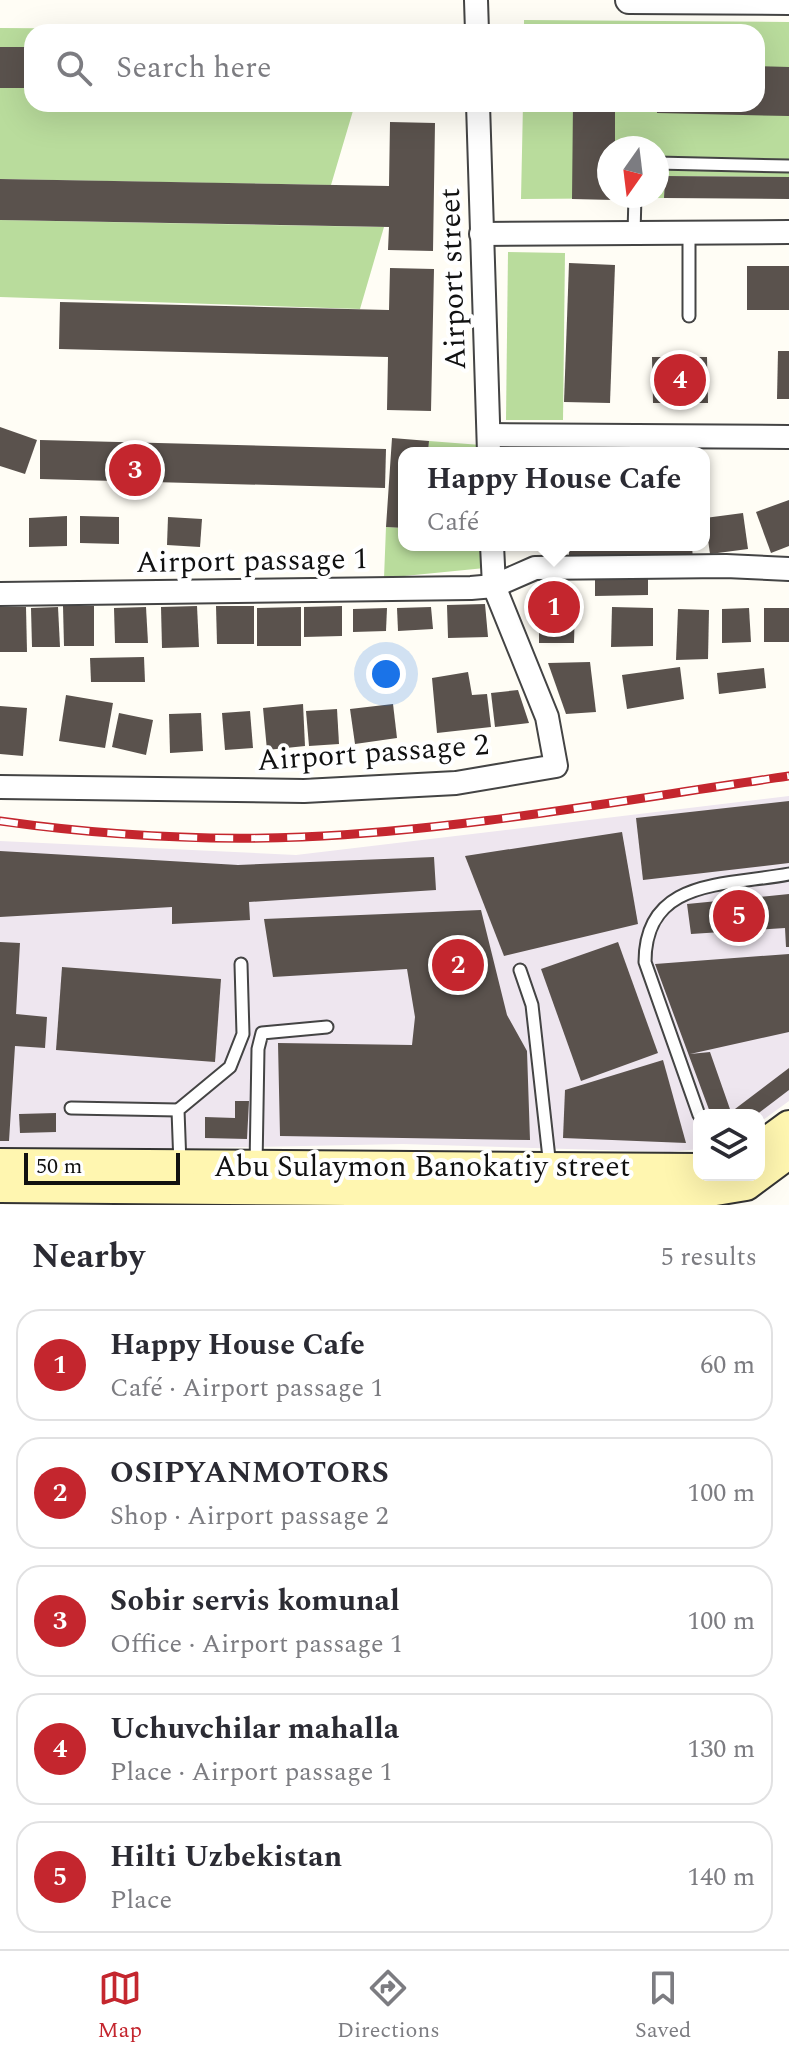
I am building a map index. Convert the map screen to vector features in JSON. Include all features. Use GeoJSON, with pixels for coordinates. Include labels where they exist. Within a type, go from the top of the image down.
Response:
{"type":"FeatureCollection","features":[{"type":"Feature","properties":{"kind":"main road"},"geometry":{"type":"LineString","coordinates":[[765,1144],[789,1126]]}},
{"type":"Feature","properties":{"kind":"main road"},"geometry":{"type":"LineString","coordinates":[[748,1188],[789,1153]]}},
{"type":"Feature","properties":{"kind":"main road","name":"Abu Sulaymon Banokatiy street"},"geometry":{"type":"LineString","coordinates":[[0,1164],[92,1186],[180,1166],[254,1187],[550,1168],[693,1169]]}},
{"type":"Feature","properties":{"kind":"main road","name":"Abu Sulaymon Banokatiy street"},"geometry":{"type":"LineString","coordinates":[[0,1187],[659,1193],[748,1188]]}},
{"type":"Feature","properties":{"kind":"street"},"geometry":{"type":"LineString","coordinates":[[476,0],[477,24]]}},
{"type":"Feature","properties":{"kind":"street"},"geometry":{"type":"LineString","coordinates":[[629,0],[789,1]]}},
{"type":"Feature","properties":{"kind":"street","name":"Аirport street"},"geometry":{"type":"LineString","coordinates":[[478,112],[489,444]]}},
{"type":"Feature","properties":{"kind":"street"},"geometry":{"type":"LineString","coordinates":[[481,234],[789,232]]}},
{"type":"Feature","properties":{"kind":"street"},"geometry":{"type":"LineString","coordinates":[[489,444],[789,437]]}},
{"type":"Feature","properties":{"kind":"street"},"geometry":{"type":"LineString","coordinates":[[492,551],[494,586]]}},
{"type":"Feature","properties":{"kind":"street","name":"Аirport passage 1"},"geometry":{"type":"LineString","coordinates":[[0,594],[494,586],[535,568],[789,569]]}},
{"type":"Feature","properties":{"kind":"street","name":"Аirport passage 2"},"geometry":{"type":"LineString","coordinates":[[0,787],[126,792],[316,791],[456,783],[556,766],[547,717],[518,638],[494,586]]}},
{"type":"Feature","properties":{"kind":"lane"},"geometry":{"type":"LineString","coordinates":[[669,163],[789,166]]}},
{"type":"Feature","properties":{"kind":"lane"},"geometry":{"type":"LineString","coordinates":[[634,233],[635,208]]}},
{"type":"Feature","properties":{"kind":"lane"},"geometry":{"type":"LineString","coordinates":[[689,233],[689,316]]}},
{"type":"Feature","properties":{"kind":"lane"},"geometry":{"type":"LineString","coordinates":[[697,1109],[645,962],[645,941],[652,917],[665,903],[689,892],[789,874]]}},
{"type":"Feature","properties":{"kind":"lane"},"geometry":{"type":"LineString","coordinates":[[71,1108],[178,1110],[230,1067],[243,1034],[241,964]]}},
{"type":"Feature","properties":{"kind":"lane"},"geometry":{"type":"LineString","coordinates":[[520,970],[532,1005],[550,1168]]}},
{"type":"Feature","properties":{"kind":"lane"},"geometry":{"type":"LineString","coordinates":[[254,1187],[258,1049],[262,1033],[327,1027]]}},
{"type":"Feature","properties":{"kind":"lane"},"geometry":{"type":"LineString","coordinates":[[178,1110],[180,1166]]}},
{"type":"Feature","properties":{"kind":"shaded area"},"geometry":{"type":"Polygon","coordinates":[[[789,796],[789,1101],[765,1119],[765,1109],[693,1109],[693,1150],[670,1152],[403,1144],[0,1152],[0,841],[296,855],[789,796]]]}},
{"type":"Feature","properties":{"kind":"green space"},"geometry":{"type":"Polygon","coordinates":[[[524,20],[789,22],[789,177],[669,176],[669,136],[597,136],[597,198],[521,199],[523,112],[765,112],[765,24],[524,24],[524,20]]]}},
{"type":"Feature","properties":{"kind":"green space"},"geometry":{"type":"Polygon","coordinates":[[[0,28],[24,28],[24,112],[353,112],[331,185],[0,179],[0,28]]]}},
{"type":"Feature","properties":{"kind":"green space"},"geometry":{"type":"Polygon","coordinates":[[[0,220],[384,227],[360,309],[0,297],[0,220]]]}},
{"type":"Feature","properties":{"kind":"green space"},"geometry":{"type":"Polygon","coordinates":[[[508,252],[565,253],[563,420],[506,420],[508,252]]]}},
{"type":"Feature","properties":{"kind":"green space"},"geometry":{"type":"Polygon","coordinates":[[[429,441],[481,445],[481,447],[428,447],[429,441]]]}},
{"type":"Feature","properties":{"kind":"green space"},"geometry":{"type":"Polygon","coordinates":[[[386,527],[398,528],[398,551],[484,551],[485,568],[384,578],[386,527]]]}},
{"type":"Feature","properties":{"kind":"building"},"geometry":{"type":"Polygon","coordinates":[[[0,47],[24,47],[24,88],[0,88],[0,47]]]}},
{"type":"Feature","properties":{"kind":"building"},"geometry":{"type":"Polygon","coordinates":[[[765,66],[789,67],[789,116],[657,113],[765,112],[765,66]]]}},
{"type":"Feature","properties":{"kind":"building"},"geometry":{"type":"Polygon","coordinates":[[[573,112],[615,112],[615,136],[597,136],[597,200],[572,199],[573,112]]]}},
{"type":"Feature","properties":{"kind":"building"},"geometry":{"type":"Polygon","coordinates":[[[390,122],[435,123],[433,251],[388,250],[389,227],[0,220],[0,179],[389,186],[390,122]]]}},
{"type":"Feature","properties":{"kind":"building"},"geometry":{"type":"Polygon","coordinates":[[[669,176],[789,177],[789,199],[669,198],[669,176]]]}},
{"type":"Feature","properties":{"kind":"building"},"geometry":{"type":"Polygon","coordinates":[[[569,263],[615,265],[610,403],[564,402],[569,263]]]}},
{"type":"Feature","properties":{"kind":"building"},"geometry":{"type":"Polygon","coordinates":[[[747,266],[789,266],[789,310],[747,310],[747,266]]]}},
{"type":"Feature","properties":{"kind":"building"},"geometry":{"type":"Polygon","coordinates":[[[390,268],[434,269],[431,411],[387,410],[388,357],[59,349],[60,302],[389,310],[390,268]]]}},
{"type":"Feature","properties":{"kind":"building"},"geometry":{"type":"Polygon","coordinates":[[[778,351],[789,351],[789,399],[777,399],[778,351]]]}},
{"type":"Feature","properties":{"kind":"building"},"geometry":{"type":"Polygon","coordinates":[[[652,357],[707,357],[708,403],[653,403],[652,357]]]}},
{"type":"Feature","properties":{"kind":"building"},"geometry":{"type":"Polygon","coordinates":[[[0,427],[37,440],[25,474],[0,466],[0,427]]]}},
{"type":"Feature","properties":{"kind":"building"},"geometry":{"type":"Polygon","coordinates":[[[392,438],[429,441],[428,447],[398,447],[398,528],[386,527],[392,438]]]}},
{"type":"Feature","properties":{"kind":"building"},"geometry":{"type":"Polygon","coordinates":[[[40,440],[386,449],[385,488],[40,479],[40,440]]]}},
{"type":"Feature","properties":{"kind":"building"},"geometry":{"type":"Polygon","coordinates":[[[789,500],[789,546],[771,553],[756,512],[789,500]]]}},
{"type":"Feature","properties":{"kind":"building"},"geometry":{"type":"Polygon","coordinates":[[[743,513],[748,549],[710,554],[710,517],[743,513]]]}},
{"type":"Feature","properties":{"kind":"building"},"geometry":{"type":"Polygon","coordinates":[[[67,516],[67,546],[29,547],[29,518],[67,516]]]}},
{"type":"Feature","properties":{"kind":"building"},"geometry":{"type":"Polygon","coordinates":[[[80,516],[119,517],[119,544],[80,543],[80,516]]]}},
{"type":"Feature","properties":{"kind":"building"},"geometry":{"type":"Polygon","coordinates":[[[168,517],[202,519],[200,547],[167,545],[168,517]]]}},
{"type":"Feature","properties":{"kind":"building"},"geometry":{"type":"Polygon","coordinates":[[[569,551],[692,551],[693,562],[569,562],[569,551]]]}},
{"type":"Feature","properties":{"kind":"building"},"geometry":{"type":"Polygon","coordinates":[[[648,576],[648,595],[595,596],[595,577],[648,576]]]}},
{"type":"Feature","properties":{"kind":"building"},"geometry":{"type":"Polygon","coordinates":[[[485,604],[488,637],[448,638],[447,605],[485,604]]]}},
{"type":"Feature","properties":{"kind":"building"},"geometry":{"type":"Polygon","coordinates":[[[539,604],[575,605],[574,643],[539,643],[539,604]]]}},
{"type":"Feature","properties":{"kind":"building"},"geometry":{"type":"Polygon","coordinates":[[[63,606],[94,606],[94,646],[64,646],[63,606]]]}},
{"type":"Feature","properties":{"kind":"building"},"geometry":{"type":"Polygon","coordinates":[[[197,606],[199,647],[162,648],[161,607],[197,606]]]}},
{"type":"Feature","properties":{"kind":"building"},"geometry":{"type":"Polygon","coordinates":[[[216,606],[254,606],[254,644],[217,644],[216,606]]]}},
{"type":"Feature","properties":{"kind":"building"},"geometry":{"type":"Polygon","coordinates":[[[342,606],[342,636],[304,637],[304,607],[342,606]]]}},
{"type":"Feature","properties":{"kind":"building"},"geometry":{"type":"Polygon","coordinates":[[[0,607],[26,607],[27,652],[0,652],[0,607]]]}},
{"type":"Feature","properties":{"kind":"building"},"geometry":{"type":"Polygon","coordinates":[[[58,607],[60,647],[32,647],[31,608],[58,607]]]}},
{"type":"Feature","properties":{"kind":"building"},"geometry":{"type":"Polygon","coordinates":[[[146,607],[148,643],[115,643],[114,608],[146,607]]]}},
{"type":"Feature","properties":{"kind":"building"},"geometry":{"type":"Polygon","coordinates":[[[301,607],[301,646],[257,646],[257,608],[301,607]]]}},
{"type":"Feature","properties":{"kind":"building"},"geometry":{"type":"Polygon","coordinates":[[[431,607],[433,629],[398,631],[397,608],[431,607]]]}},
{"type":"Feature","properties":{"kind":"building"},"geometry":{"type":"Polygon","coordinates":[[[612,607],[653,608],[653,646],[611,647],[612,607]]]}},
{"type":"Feature","properties":{"kind":"building"},"geometry":{"type":"Polygon","coordinates":[[[387,608],[386,631],[353,632],[353,609],[387,608]]]}},
{"type":"Feature","properties":{"kind":"building"},"geometry":{"type":"Polygon","coordinates":[[[749,608],[751,642],[722,643],[722,609],[749,608]]]}},
{"type":"Feature","properties":{"kind":"building"},"geometry":{"type":"Polygon","coordinates":[[[764,608],[789,608],[789,642],[764,642],[764,608]]]}},
{"type":"Feature","properties":{"kind":"building"},"geometry":{"type":"Polygon","coordinates":[[[678,609],[709,610],[708,659],[676,660],[678,609]]]}},
{"type":"Feature","properties":{"kind":"building"},"geometry":{"type":"Polygon","coordinates":[[[144,657],[145,682],[91,682],[90,658],[144,657]]]}},
{"type":"Feature","properties":{"kind":"building"},"geometry":{"type":"Polygon","coordinates":[[[590,662],[596,712],[566,714],[548,663],[590,662]]]}},
{"type":"Feature","properties":{"kind":"building"},"geometry":{"type":"Polygon","coordinates":[[[680,667],[684,699],[627,709],[622,675],[680,667]]]}},
{"type":"Feature","properties":{"kind":"building"},"geometry":{"type":"Polygon","coordinates":[[[764,668],[766,688],[719,694],[717,673],[764,668]]]}},
{"type":"Feature","properties":{"kind":"building"},"geometry":{"type":"Polygon","coordinates":[[[468,672],[472,695],[487,694],[491,727],[437,733],[432,678],[468,672]]]}},
{"type":"Feature","properties":{"kind":"building"},"geometry":{"type":"Polygon","coordinates":[[[518,690],[529,723],[495,727],[491,693],[518,690]]]}},
{"type":"Feature","properties":{"kind":"building"},"geometry":{"type":"Polygon","coordinates":[[[66,695],[113,703],[105,748],[59,741],[66,695]]]}},
{"type":"Feature","properties":{"kind":"building"},"geometry":{"type":"Polygon","coordinates":[[[303,704],[305,746],[267,750],[263,708],[303,704]]]}},
{"type":"Feature","properties":{"kind":"building"},"geometry":{"type":"Polygon","coordinates":[[[393,704],[397,738],[355,744],[350,709],[393,704]]]}},
{"type":"Feature","properties":{"kind":"building"},"geometry":{"type":"Polygon","coordinates":[[[0,706],[27,708],[23,756],[0,754],[0,706]]]}},
{"type":"Feature","properties":{"kind":"building"},"geometry":{"type":"Polygon","coordinates":[[[337,709],[339,744],[309,746],[306,711],[337,709]]]}},
{"type":"Feature","properties":{"kind":"building"},"geometry":{"type":"Polygon","coordinates":[[[250,711],[253,748],[225,750],[222,713],[250,711]]]}},
{"type":"Feature","properties":{"kind":"building"},"geometry":{"type":"Polygon","coordinates":[[[119,713],[153,720],[146,755],[112,747],[119,713]]]}},
{"type":"Feature","properties":{"kind":"building"},"geometry":{"type":"Polygon","coordinates":[[[201,713],[203,751],[170,753],[169,714],[201,713]]]}},
{"type":"Feature","properties":{"kind":"building"},"geometry":{"type":"Polygon","coordinates":[[[789,801],[789,863],[643,880],[636,818],[789,801]]]}},
{"type":"Feature","properties":{"kind":"building"},"geometry":{"type":"Polygon","coordinates":[[[622,832],[638,924],[504,956],[465,856],[622,832]]]}},
{"type":"Feature","properties":{"kind":"building"},"geometry":{"type":"Polygon","coordinates":[[[0,851],[238,865],[434,857],[436,890],[249,902],[250,920],[172,924],[172,907],[0,917],[0,851]]]}},
{"type":"Feature","properties":{"kind":"building"},"geometry":{"type":"Polygon","coordinates":[[[789,894],[789,947],[786,947],[785,928],[691,934],[687,904],[789,894]]]}},
{"type":"Feature","properties":{"kind":"building"},"geometry":{"type":"Polygon","coordinates":[[[481,910],[507,1015],[527,1051],[530,1140],[280,1136],[278,1043],[412,1045],[415,1017],[407,969],[273,977],[264,919],[481,910]]]}},
{"type":"Feature","properties":{"kind":"building"},"geometry":{"type":"Polygon","coordinates":[[[0,942],[20,943],[16,1014],[47,1017],[45,1048],[15,1046],[9,1141],[0,1141],[0,942]]]}},
{"type":"Feature","properties":{"kind":"building"},"geometry":{"type":"Polygon","coordinates":[[[618,942],[658,1053],[581,1081],[541,969],[618,942]]]}},
{"type":"Feature","properties":{"kind":"building"},"geometry":{"type":"Polygon","coordinates":[[[789,954],[789,1032],[690,1054],[710,1052],[730,1109],[709,1109],[655,964],[789,954]]]}},
{"type":"Feature","properties":{"kind":"building"},"geometry":{"type":"Polygon","coordinates":[[[62,967],[221,979],[215,1062],[56,1050],[62,967]]]}},
{"type":"Feature","properties":{"kind":"building"},"geometry":{"type":"Polygon","coordinates":[[[663,1060],[686,1143],[563,1138],[565,1090],[663,1060]]]}},
{"type":"Feature","properties":{"kind":"building"},"geometry":{"type":"Polygon","coordinates":[[[789,1068],[789,1090],[764,1109],[735,1109],[789,1068]]]}},
{"type":"Feature","properties":{"kind":"building"},"geometry":{"type":"Polygon","coordinates":[[[235,1101],[249,1101],[247,1139],[205,1138],[205,1117],[235,1118],[235,1101]]]}},
{"type":"Feature","properties":{"kind":"building"},"geometry":{"type":"Polygon","coordinates":[[[56,1113],[56,1132],[20,1133],[19,1114],[56,1113]]]}},
{"type":"Feature","properties":{"kind":"railway"},"geometry":{"type":"LineString","coordinates":[[0,821],[151,836],[302,837],[485,821],[789,776]]}},
{"type":"Feature","properties":{"kind":"place","name":"Uchuvchilar mahalla"},"geometry":{"type":"Point","coordinates":[680,380]}},
{"type":"Feature","properties":{"kind":"place","name":"Sobir servis komunal"},"geometry":{"type":"Point","coordinates":[135,470]}},
{"type":"Feature","properties":{"kind":"place","name":"Happy House Cafe"},"geometry":{"type":"Point","coordinates":[554,607]}},
{"type":"Feature","properties":{"kind":"place","name":"Hilti Uzbekistan"},"geometry":{"type":"Point","coordinates":[739,916]}},
{"type":"Feature","properties":{"kind":"place","name":"OSIPYANMOTORS"},"geometry":{"type":"Point","coordinates":[458,965]}}]}
